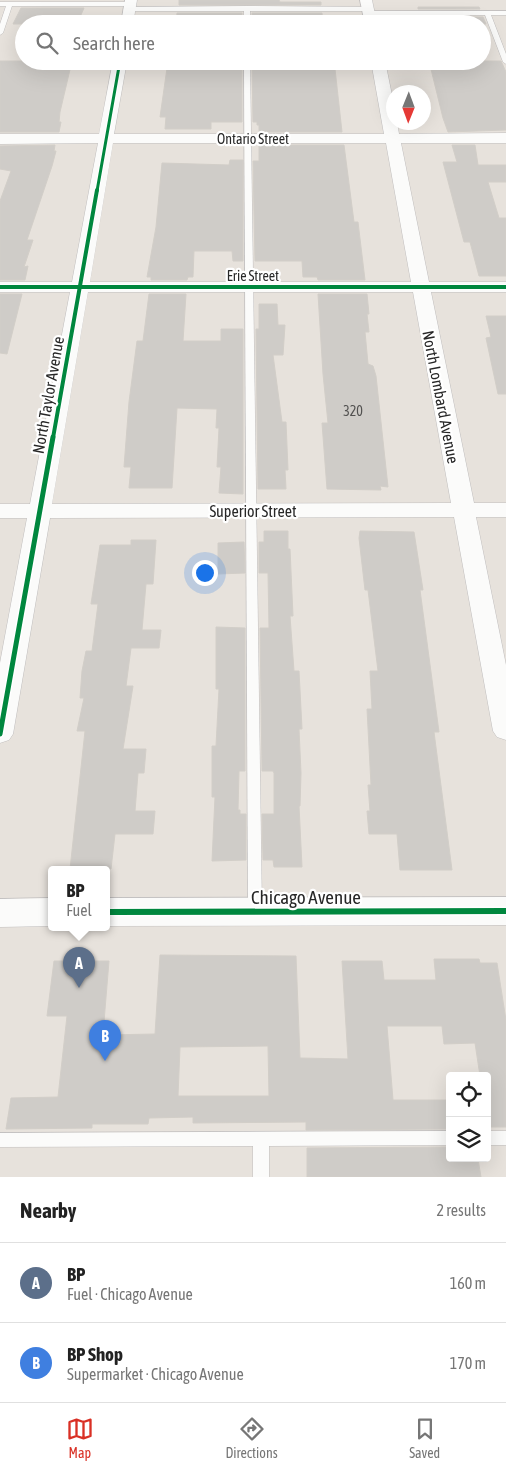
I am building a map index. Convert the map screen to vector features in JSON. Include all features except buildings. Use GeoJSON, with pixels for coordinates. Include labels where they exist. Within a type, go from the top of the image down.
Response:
{"type":"FeatureCollection","features":[{"type":"Feature","properties":{"kind":"main road","name":"Chicago Avenue"},"geometry":{"type":"LineString","coordinates":[[110,912],[506,911]]}},
{"type":"Feature","properties":{"kind":"main road"},"geometry":{"type":"LineString","coordinates":[[0,912],[48,912]]}},
{"type":"Feature","properties":{"kind":"street","name":"North Taylor Avenue"},"geometry":{"type":"LineString","coordinates":[[0,734],[118,70]]}},
{"type":"Feature","properties":{"kind":"street","name":"North Lombard Avenue"},"geometry":{"type":"LineString","coordinates":[[380,70],[419,287],[506,732]]}},
{"type":"Feature","properties":{"kind":"street","name":"Ontario Street"},"geometry":{"type":"LineString","coordinates":[[0,139],[506,138]]}},
{"type":"Feature","properties":{"kind":"street","name":"Erie Street"},"geometry":{"type":"LineString","coordinates":[[0,287],[506,287]]}},
{"type":"Feature","properties":{"kind":"street","name":"Superior Street"},"geometry":{"type":"LineString","coordinates":[[0,511],[506,510]]}},
{"type":"Feature","properties":{"kind":"lane"},"geometry":{"type":"LineString","coordinates":[[241,0],[245,15]]}},
{"type":"Feature","properties":{"kind":"lane"},"geometry":{"type":"LineString","coordinates":[[0,4],[130,4],[506,13]]}},
{"type":"Feature","properties":{"kind":"lane"},"geometry":{"type":"LineString","coordinates":[[0,33],[10,4]]}},
{"type":"Feature","properties":{"kind":"lane"},"geometry":{"type":"LineString","coordinates":[[491,23],[506,62]]}},
{"type":"Feature","properties":{"kind":"lane"},"geometry":{"type":"LineString","coordinates":[[248,70],[255,912]]}},
{"type":"Feature","properties":{"kind":"lane"},"geometry":{"type":"LineString","coordinates":[[0,1140],[446,1138]]}},
{"type":"Feature","properties":{"kind":"lane"},"geometry":{"type":"LineString","coordinates":[[491,1138],[506,1138]]}},
{"type":"Feature","properties":{"kind":"lane"},"geometry":{"type":"LineString","coordinates":[[261,1139],[261,1177]]}},
{"type":"Feature","properties":{"kind":"cycle path"},"geometry":{"type":"LineString","coordinates":[[0,734],[118,70]]}},
{"type":"Feature","properties":{"kind":"cycle path"},"geometry":{"type":"LineString","coordinates":[[0,287],[506,287]]}},
{"type":"Feature","properties":{"kind":"cycle path"},"geometry":{"type":"LineString","coordinates":[[110,912],[506,911]]}},
{"type":"Feature","properties":{"kind":"place","name":"BP"},"geometry":{"type":"Point","coordinates":[79,988]}},
{"type":"Feature","properties":{"kind":"place","name":"BP Shop"},"geometry":{"type":"Point","coordinates":[105,1061]}}]}
